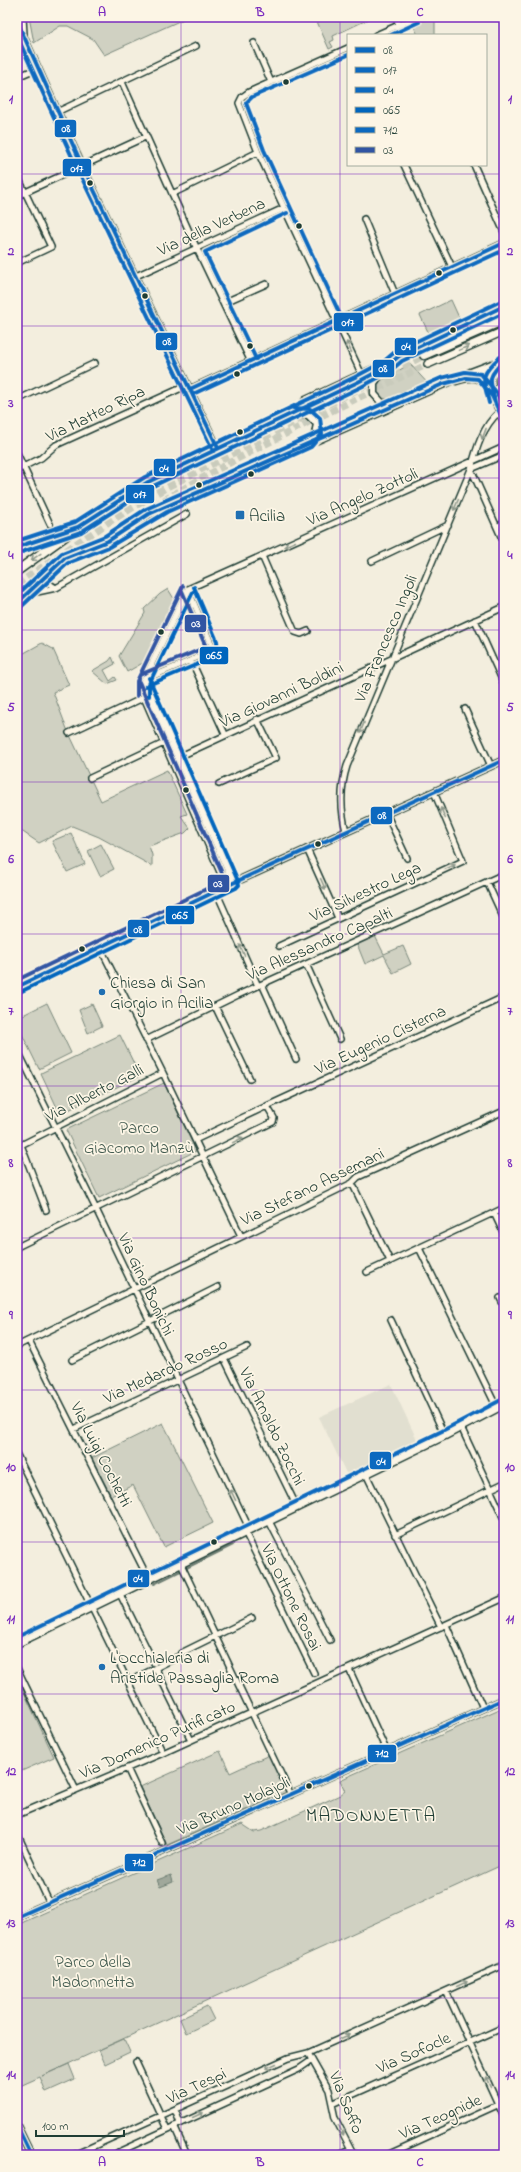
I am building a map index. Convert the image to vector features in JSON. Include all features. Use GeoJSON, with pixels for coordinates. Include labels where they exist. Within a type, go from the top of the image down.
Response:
{"type":"FeatureCollection","features":[{"type":"Feature","properties":{"kind":"main road"},"geometry":{"type":"LineString","coordinates":[[17,571],[78,527],[139,487],[218,448],[293,414],[386,367],[399,356],[504,306]]}},
{"type":"Feature","properties":{"kind":"main road"},"geometry":{"type":"LineString","coordinates":[[424,355],[504,320]]}},
{"type":"Feature","properties":{"kind":"main road"},"geometry":{"type":"LineString","coordinates":[[428,364],[504,331]]}},
{"type":"Feature","properties":{"kind":"main road"},"geometry":{"type":"LineString","coordinates":[[17,603],[28,594],[45,574],[65,558],[106,542],[164,507],[443,384],[504,360]]}},
{"type":"Feature","properties":{"kind":"main road"},"geometry":{"type":"LineString","coordinates":[[17,547],[78,527]]}},
{"type":"Feature","properties":{"kind":"street"},"geometry":{"type":"LineString","coordinates":[[23,17],[26,41]]}},
{"type":"Feature","properties":{"kind":"street"},"geometry":{"type":"LineString","coordinates":[[396,17],[399,25]]}},
{"type":"Feature","properties":{"kind":"street"},"geometry":{"type":"LineString","coordinates":[[378,34],[417,17]]}},
{"type":"Feature","properties":{"kind":"street"},"geometry":{"type":"LineString","coordinates":[[17,21],[82,165],[218,448]]}},
{"type":"Feature","properties":{"kind":"street"},"geometry":{"type":"LineString","coordinates":[[254,43],[271,82]]}},
{"type":"Feature","properties":{"kind":"street"},"geometry":{"type":"LineString","coordinates":[[58,111],[196,46]]}},
{"type":"Feature","properties":{"kind":"street"},"geometry":{"type":"LineString","coordinates":[[284,208],[258,152],[239,103],[242,97],[248,92],[347,48]]}},
{"type":"Feature","properties":{"kind":"street"},"geometry":{"type":"LineString","coordinates":[[17,77],[38,68]]}},
{"type":"Feature","properties":{"kind":"street"},"geometry":{"type":"LineString","coordinates":[[122,82],[196,249],[251,362]]}},
{"type":"Feature","properties":{"kind":"street"},"geometry":{"type":"LineString","coordinates":[[17,196],[145,136]]}},
{"type":"Feature","properties":{"kind":"street"},"geometry":{"type":"LineString","coordinates":[[172,194],[258,152]]}},
{"type":"Feature","properties":{"kind":"street"},"geometry":{"type":"LineString","coordinates":[[404,166],[452,267]]}},
{"type":"Feature","properties":{"kind":"street"},"geometry":{"type":"LineString","coordinates":[[474,166],[504,232]]}},
{"type":"Feature","properties":{"kind":"street"},"geometry":{"type":"LineString","coordinates":[[17,174],[51,247],[17,263]]}},
{"type":"Feature","properties":{"kind":"street","name":"Via della Verbena"},"geometry":{"type":"LineString","coordinates":[[136,276],[284,208],[361,373]]}},
{"type":"Feature","properties":{"kind":"street"},"geometry":{"type":"LineString","coordinates":[[364,220],[395,294]]}},
{"type":"Feature","properties":{"kind":"street","name":"Via Matteo Ripa"},"geometry":{"type":"LineString","coordinates":[[17,470],[41,458],[56,445],[189,387],[251,362],[504,243]]}},
{"type":"Feature","properties":{"kind":"street"},"geometry":{"type":"LineString","coordinates":[[223,304],[266,284]]}},
{"type":"Feature","properties":{"kind":"street"},"geometry":{"type":"LineString","coordinates":[[293,414],[305,400],[399,356]]}},
{"type":"Feature","properties":{"kind":"street"},"geometry":{"type":"LineString","coordinates":[[492,396],[490,380],[492,371],[504,360]]}},
{"type":"Feature","properties":{"kind":"street"},"geometry":{"type":"LineString","coordinates":[[17,400],[95,363]]}},
{"type":"Feature","properties":{"kind":"street"},"geometry":{"type":"LineString","coordinates":[[386,367],[374,385],[376,398],[382,403],[388,404],[406,400]]}},
{"type":"Feature","properties":{"kind":"street"},"geometry":{"type":"LineString","coordinates":[[443,384],[475,378],[482,381],[502,412],[504,422]]}},
{"type":"Feature","properties":{"kind":"street","name":"Via Francesco Ingoli"},"geometry":{"type":"LineString","coordinates":[[346,831],[341,805],[344,775],[364,722],[471,469],[486,428],[502,412]]}},
{"type":"Feature","properties":{"kind":"street"},"geometry":{"type":"LineString","coordinates":[[293,414],[311,416],[317,426],[311,439],[296,449]]}},
{"type":"Feature","properties":{"kind":"street","name":"Via Angelo Zottoli"},"geometry":{"type":"LineString","coordinates":[[188,590],[504,447]]}},
{"type":"Feature","properties":{"kind":"street"},"geometry":{"type":"LineString","coordinates":[[17,453],[50,524]]}},
{"type":"Feature","properties":{"kind":"street"},"geometry":{"type":"LineString","coordinates":[[504,455],[471,469],[504,543]]}},
{"type":"Feature","properties":{"kind":"street"},"geometry":{"type":"LineString","coordinates":[[28,594],[56,588],[187,514]]}},
{"type":"Feature","properties":{"kind":"street"},"geometry":{"type":"LineString","coordinates":[[497,526],[504,523]]}},
{"type":"Feature","properties":{"kind":"street"},"geometry":{"type":"LineString","coordinates":[[372,561],[448,525]]}},
{"type":"Feature","properties":{"kind":"street"},"geometry":{"type":"LineString","coordinates":[[262,556],[295,632],[301,634],[308,631]]}},
{"type":"Feature","properties":{"kind":"street"},"geometry":{"type":"LineString","coordinates":[[45,574],[48,584],[56,588]]}},
{"type":"Feature","properties":{"kind":"street"},"geometry":{"type":"LineString","coordinates":[[144,680],[210,652],[212,647],[188,590]]}},
{"type":"Feature","properties":{"kind":"street"},"geometry":{"type":"LineString","coordinates":[[188,590],[144,680],[142,689],[143,698],[172,760],[226,886]]}},
{"type":"Feature","properties":{"kind":"street","name":"Via Giovanni Boldini"},"geometry":{"type":"LineString","coordinates":[[172,760],[257,719],[504,607]]}},
{"type":"Feature","properties":{"kind":"street"},"geometry":{"type":"LineString","coordinates":[[475,620],[504,684]]}},
{"type":"Feature","properties":{"kind":"street"},"geometry":{"type":"LineString","coordinates":[[191,660],[225,734]]}},
{"type":"Feature","properties":{"kind":"street"},"geometry":{"type":"LineString","coordinates":[[144,680],[233,883]]}},
{"type":"Feature","properties":{"kind":"street"},"geometry":{"type":"LineString","coordinates":[[69,733],[143,698]]}},
{"type":"Feature","properties":{"kind":"street"},"geometry":{"type":"LineString","coordinates":[[465,709],[491,766]]}},
{"type":"Feature","properties":{"kind":"street"},"geometry":{"type":"LineString","coordinates":[[219,784],[276,758],[257,719]]}},
{"type":"Feature","properties":{"kind":"street"},"geometry":{"type":"LineString","coordinates":[[90,778],[164,743]]}},
{"type":"Feature","properties":{"kind":"street"},"geometry":{"type":"LineString","coordinates":[[17,987],[226,886],[504,760]]}},
{"type":"Feature","properties":{"kind":"street","name":"Via Silvestro Lega"},"geometry":{"type":"LineString","coordinates":[[279,946],[463,861],[434,792]]}},
{"type":"Feature","properties":{"kind":"street"},"geometry":{"type":"LineString","coordinates":[[386,813],[407,858]]}},
{"type":"Feature","properties":{"kind":"street"},"geometry":{"type":"LineString","coordinates":[[307,849],[338,918]]}},
{"type":"Feature","properties":{"kind":"street","name":"Via Alessandro Capalti"},"geometry":{"type":"LineString","coordinates":[[146,1040],[260,985],[504,874]]}},
{"type":"Feature","properties":{"kind":"street"},"geometry":{"type":"LineString","coordinates":[[487,882],[504,919]]}},
{"type":"Feature","properties":{"kind":"street"},"geometry":{"type":"LineString","coordinates":[[216,891],[296,1059]]}},
{"type":"Feature","properties":{"kind":"street"},"geometry":{"type":"LineString","coordinates":[[100,947],[163,1073],[241,1236]]}},
{"type":"Feature","properties":{"kind":"street"},"geometry":{"type":"LineString","coordinates":[[306,964],[340,1039]]}},
{"type":"Feature","properties":{"kind":"street","name":"Via Eugenio Cisterna"},"geometry":{"type":"LineString","coordinates":[[195,1140],[504,996]]}},
{"type":"Feature","properties":{"kind":"street"},"geometry":{"type":"LineString","coordinates":[[215,1006],[250,1079]]}},
{"type":"Feature","properties":{"kind":"street","name":"Via Gino Bonichi"},"geometry":{"type":"LineString","coordinates":[[17,1049],[96,1209],[248,1531]]}},
{"type":"Feature","properties":{"kind":"street","name":"Via Alberto Galli"},"geometry":{"type":"LineString","coordinates":[[19,1146],[163,1073]]}},
{"type":"Feature","properties":{"kind":"street"},"geometry":{"type":"LineString","coordinates":[[17,1247],[273,1122],[274,1118],[267,1106]]}},
{"type":"Feature","properties":{"kind":"street","name":"Via Stefano Assemani"},"geometry":{"type":"LineString","coordinates":[[134,1289],[352,1183],[358,1177],[504,1111]]}},
{"type":"Feature","properties":{"kind":"street"},"geometry":{"type":"LineString","coordinates":[[19,1146],[46,1210]]}},
{"type":"Feature","properties":{"kind":"street"},"geometry":{"type":"LineString","coordinates":[[352,1183],[390,1261]]}},
{"type":"Feature","properties":{"kind":"street"},"geometry":{"type":"LineString","coordinates":[[367,1272],[504,1208]]}},
{"type":"Feature","properties":{"kind":"street"},"geometry":{"type":"LineString","coordinates":[[494,1213],[504,1234]]}},
{"type":"Feature","properties":{"kind":"street"},"geometry":{"type":"LineString","coordinates":[[419,1248],[497,1408]]}},
{"type":"Feature","properties":{"kind":"street"},"geometry":{"type":"LineString","coordinates":[[72,1360],[218,1287]]}},
{"type":"Feature","properties":{"kind":"street"},"geometry":{"type":"LineString","coordinates":[[17,1346],[134,1289]]}},
{"type":"Feature","properties":{"kind":"street"},"geometry":{"type":"LineString","coordinates":[[500,1298],[504,1306]]}},
{"type":"Feature","properties":{"kind":"street"},"geometry":{"type":"LineString","coordinates":[[391,1320],[445,1436]]}},
{"type":"Feature","properties":{"kind":"street","name":"Via Luigi Cochetti"},"geometry":{"type":"LineString","coordinates":[[29,1341],[150,1580]]}},
{"type":"Feature","properties":{"kind":"street","name":"Via Medardo Rosso"},"geometry":{"type":"LineString","coordinates":[[74,1429],[247,1347]]}},
{"type":"Feature","properties":{"kind":"street","name":"Via Arnaldo Zocchi"},"geometry":{"type":"LineString","coordinates":[[224,1358],[297,1507]]}},
{"type":"Feature","properties":{"kind":"street"},"geometry":{"type":"LineString","coordinates":[[17,1644],[445,1436],[504,1405]]}},
{"type":"Feature","properties":{"kind":"street"},"geometry":{"type":"LineString","coordinates":[[461,1427],[504,1519]]}},
{"type":"Feature","properties":{"kind":"street"},"geometry":{"type":"LineString","coordinates":[[17,1455],[163,1753]]}},
{"type":"Feature","properties":{"kind":"street"},"geometry":{"type":"LineString","coordinates":[[366,1474],[395,1535],[443,1626],[483,1708]]}},
{"type":"Feature","properties":{"kind":"street"},"geometry":{"type":"LineString","coordinates":[[395,1535],[504,1483]]}},
{"type":"Feature","properties":{"kind":"street"},"geometry":{"type":"LineString","coordinates":[[269,1521],[330,1640]]}},
{"type":"Feature","properties":{"kind":"street","name":"Via Ottone Rosai"},"geometry":{"type":"LineString","coordinates":[[248,1531],[314,1673]]}},
{"type":"Feature","properties":{"kind":"street"},"geometry":{"type":"LineString","coordinates":[[181,1564],[253,1712],[291,1795]]}},
{"type":"Feature","properties":{"kind":"street"},"geometry":{"type":"LineString","coordinates":[[120,1594],[154,1663]]}},
{"type":"Feature","properties":{"kind":"street","name":"Via Domenico Purificato"},"geometry":{"type":"LineString","coordinates":[[17,1815],[163,1753],[504,1598]]}},
{"type":"Feature","properties":{"kind":"street"},"geometry":{"type":"LineString","coordinates":[[128,1682],[252,1618]]}},
{"type":"Feature","properties":{"kind":"street"},"geometry":{"type":"LineString","coordinates":[[17,1668],[20,1680],[76,1790]]}},
{"type":"Feature","properties":{"kind":"street"},"geometry":{"type":"LineString","coordinates":[[349,1669],[387,1752]]}},
{"type":"Feature","properties":{"kind":"street"},"geometry":{"type":"LineString","coordinates":[[157,1671],[191,1740]]}},
{"type":"Feature","properties":{"kind":"street","name":"Via Bruno Molajoli"},"geometry":{"type":"LineString","coordinates":[[17,1916],[504,1699]]}},
{"type":"Feature","properties":{"kind":"street"},"geometry":{"type":"LineString","coordinates":[[127,1768],[162,1843]]}},
{"type":"Feature","properties":{"kind":"street"},"geometry":{"type":"LineString","coordinates":[[17,1833],[49,1902]]}},
{"type":"Feature","properties":{"kind":"street","name":"Via Tespi"},"geometry":{"type":"LineString","coordinates":[[74,2155],[288,2058],[308,2053],[504,1965]]}},
{"type":"Feature","properties":{"kind":"street"},"geometry":{"type":"LineString","coordinates":[[446,1991],[504,2117]]}},
{"type":"Feature","properties":{"kind":"street","name":"Via Sofocle"},"geometry":{"type":"LineString","coordinates":[[334,2104],[504,2027]]}},
{"type":"Feature","properties":{"kind":"street"},"geometry":{"type":"LineString","coordinates":[[308,2053],[312,2060]]}},
{"type":"Feature","properties":{"kind":"street","name":"Via Tespi"},"geometry":{"type":"LineString","coordinates":[[112,2155],[299,2069],[312,2060]]}},
{"type":"Feature","properties":{"kind":"street","name":"Via Saffo"},"geometry":{"type":"LineString","coordinates":[[312,2060],[330,2090],[336,2118],[354,2155]]}},
{"type":"Feature","properties":{"kind":"street"},"geometry":{"type":"LineString","coordinates":[[136,2062],[167,2129]]}},
{"type":"Feature","properties":{"kind":"street","name":"Via Teognide"},"geometry":{"type":"LineString","coordinates":[[387,2155],[504,2102]]}},
{"type":"Feature","properties":{"kind":"street"},"geometry":{"type":"LineString","coordinates":[[175,2110],[180,2123]]}},
{"type":"Feature","properties":{"kind":"street"},"geometry":{"type":"LineString","coordinates":[[17,2126],[31,2155]]}},
{"type":"Feature","properties":{"kind":"street"},"geometry":{"type":"LineString","coordinates":[[174,2126],[187,2155]]}},
{"type":"Feature","properties":{"kind":"street"},"geometry":{"type":"LineString","coordinates":[[337,2155],[351,2149]]}},
{"type":"Feature","properties":{"kind":"shaded area"},"geometry":{"type":"Polygon","coordinates":[[[391,1384],[418,1442],[347,1475],[319,1417],[391,1384]]]}},
{"type":"Feature","properties":{"kind":"shaded area"},"geometry":{"type":"Polygon","coordinates":[[[171,1875],[173,1882],[160,1887],[157,1880],[171,1875]]]}},
{"type":"Feature","properties":{"kind":"green space"},"geometry":{"type":"Polygon","coordinates":[[[29,17],[188,17],[104,55],[93,39],[68,26],[60,26],[34,43],[29,17]]]}},
{"type":"Feature","properties":{"kind":"green space"},"geometry":{"type":"Polygon","coordinates":[[[315,17],[373,17],[333,36],[334,40],[330,42],[333,47],[329,49],[315,17]]]}},
{"type":"Feature","properties":{"kind":"green space"},"geometry":{"type":"Polygon","coordinates":[[[435,17],[435,34],[418,34],[413,25],[435,17]]]}},
{"type":"Feature","properties":{"kind":"green space"},"geometry":{"type":"Polygon","coordinates":[[[451,300],[461,322],[430,336],[420,315],[451,300]]]}},
{"type":"Feature","properties":{"kind":"green space"},"geometry":{"type":"Polygon","coordinates":[[[410,364],[430,386],[397,401],[387,401],[382,399],[377,393],[379,382],[410,364]]]}},
{"type":"Feature","properties":{"kind":"green space"},"geometry":{"type":"Polygon","coordinates":[[[168,589],[176,602],[146,661],[127,672],[119,656],[145,613],[144,609],[160,594],[168,589]]]}},
{"type":"Feature","properties":{"kind":"green space"},"geometry":{"type":"Polygon","coordinates":[[[42,643],[53,649],[69,685],[53,692],[67,729],[101,801],[167,770],[187,814],[181,816],[190,828],[185,833],[149,846],[152,855],[152,866],[99,837],[72,826],[39,843],[17,828],[17,657],[42,643]]]}},
{"type":"Feature","properties":{"kind":"green space"},"geometry":{"type":"Polygon","coordinates":[[[112,657],[115,664],[104,670],[110,681],[115,677],[117,680],[107,684],[92,671],[109,661],[112,657]]]}},
{"type":"Feature","properties":{"kind":"green space"},"geometry":{"type":"Polygon","coordinates":[[[71,833],[85,864],[67,872],[52,841],[71,833]]]}},
{"type":"Feature","properties":{"kind":"green space"},"geometry":{"type":"Polygon","coordinates":[[[101,844],[114,869],[100,876],[88,851],[101,844]]]}},
{"type":"Feature","properties":{"kind":"green space"},"geometry":{"type":"Polygon","coordinates":[[[375,936],[384,954],[403,946],[411,964],[393,973],[384,955],[365,964],[357,944],[375,936]]]}},
{"type":"Feature","properties":{"kind":"green space"},"geometry":{"type":"Polygon","coordinates":[[[47,1003],[71,1053],[39,1069],[17,1024],[17,1018],[47,1003]]]}},
{"type":"Feature","properties":{"kind":"green space"},"geometry":{"type":"Polygon","coordinates":[[[92,1004],[102,1026],[88,1033],[79,1010],[92,1004]]]}},
{"type":"Feature","properties":{"kind":"green space"},"geometry":{"type":"Polygon","coordinates":[[[120,1035],[140,1076],[60,1114],[41,1073],[120,1035]]]}},
{"type":"Feature","properties":{"kind":"green space","name":"Parco Giacomo Manzù"},"geometry":{"type":"Polygon","coordinates":[[[164,1083],[196,1151],[99,1198],[66,1130],[164,1083]]]}},
{"type":"Feature","properties":{"kind":"green space"},"geometry":{"type":"Polygon","coordinates":[[[163,1423],[213,1523],[164,1547],[133,1485],[111,1496],[92,1458],[163,1423]]]}},
{"type":"Feature","properties":{"kind":"green space"},"geometry":{"type":"Polygon","coordinates":[[[22,1688],[54,1757],[17,1773],[17,1689],[22,1688]]]}},
{"type":"Feature","properties":{"kind":"green space","name":"Parco della Madonnetta"},"geometry":{"type":"Polygon","coordinates":[[[504,1707],[504,1864],[42,2076],[69,2064],[75,2079],[46,2092],[40,2077],[20,2086],[17,2081],[17,1925],[242,1824],[254,1832],[261,1831],[340,1795],[345,1791],[340,1780],[504,1707]]]}},
{"type":"Feature","properties":{"kind":"green space"},"geometry":{"type":"Polygon","coordinates":[[[220,1751],[230,1773],[269,1755],[286,1792],[167,1845],[140,1787],[220,1751]]]}},
{"type":"Feature","properties":{"kind":"green space"},"geometry":{"type":"Polygon","coordinates":[[[207,2006],[214,2020],[186,2033],[180,2019],[207,2006]]]}},
{"type":"Feature","properties":{"kind":"green space"},"geometry":{"type":"Polygon","coordinates":[[[124,2039],[130,2052],[105,2064],[99,2050],[124,2039]]]}},
{"type":"Feature","properties":{"kind":"waterway"},"geometry":{"type":"LineString","coordinates":[[154,1584],[233,1545]]}},
{"type":"Feature","properties":{"kind":"tunnel"},"geometry":{"type":"LineString","coordinates":[[17,585],[108,522],[168,486],[424,355]]}},
{"type":"Feature","properties":{"kind":"tunnel"},"geometry":{"type":"LineString","coordinates":[[93,545],[173,494],[257,448],[428,364]]}},
{"type":"Feature","properties":{"kind":"tunnel"},"geometry":{"type":"LineString","coordinates":[[45,578],[81,553]]}},
{"type":"Feature","properties":{"kind":"transit line","name":"08"},"geometry":{"type":"LineString","coordinates":[[17,21],[82,165],[218,448]]}},
{"type":"Feature","properties":{"kind":"transit line","name":"017"},"geometry":{"type":"LineString","coordinates":[[393,34],[419,22]]}},
{"type":"Feature","properties":{"kind":"transit line","name":"017"},"geometry":{"type":"LineString","coordinates":[[17,36],[77,168],[213,451]]}},
{"type":"Feature","properties":{"kind":"transit line","name":"017"},"geometry":{"type":"LineString","coordinates":[[342,319],[264,150],[246,103],[252,97],[347,55]]}},
{"type":"Feature","properties":{"kind":"transit line","name":"017"},"geometry":{"type":"LineString","coordinates":[[256,359],[205,252],[287,213]]}},
{"type":"Feature","properties":{"kind":"transit line","name":"08"},"geometry":{"type":"LineString","coordinates":[[190,389],[504,243]]}},
{"type":"Feature","properties":{"kind":"transit line","name":"017"},"geometry":{"type":"LineString","coordinates":[[193,394],[504,250]]}},
{"type":"Feature","properties":{"kind":"transit line","name":"04"},"geometry":{"type":"LineString","coordinates":[[17,541],[75,522],[145,477],[355,377],[383,362],[396,351],[501,301]]}},
{"type":"Feature","properties":{"kind":"transit line","name":"08"},"geometry":{"type":"LineString","coordinates":[[17,547],[78,527],[148,482],[358,382],[386,367],[399,356],[504,306]]}},
{"type":"Feature","properties":{"kind":"transit line","name":"017"},"geometry":{"type":"LineString","coordinates":[[19,553],[81,532],[151,487],[361,387],[389,372],[402,361],[504,313]]}},
{"type":"Feature","properties":{"kind":"transit line","name":"04"},"geometry":{"type":"LineString","coordinates":[[489,403],[484,377],[493,363],[500,357]]}},
{"type":"Feature","properties":{"kind":"transit line","name":"08"},"geometry":{"type":"LineString","coordinates":[[495,402],[491,379],[494,371],[504,361]]}},
{"type":"Feature","properties":{"kind":"transit line","name":"04"},"geometry":{"type":"LineString","coordinates":[[17,595],[62,553],[105,536],[146,509],[441,378],[465,372],[481,374],[497,393],[504,408]]}},
{"type":"Feature","properties":{"kind":"transit line","name":"08"},"geometry":{"type":"LineString","coordinates":[[17,603],[65,558],[108,541],[149,514],[443,384],[466,378],[478,379],[492,396],[504,422]]}},
{"type":"Feature","properties":{"kind":"transit line","name":"017"},"geometry":{"type":"LineString","coordinates":[[21,607],[68,563],[109,547],[167,512],[311,447],[322,434],[320,418],[310,409],[293,408]]}},
{"type":"Feature","properties":{"kind":"transit line","name":"03"},"geometry":{"type":"LineString","coordinates":[[137,696],[137,681],[183,586]]}},
{"type":"Feature","properties":{"kind":"transit line","name":"065"},"geometry":{"type":"LineString","coordinates":[[146,686],[210,659],[218,651],[217,641],[194,587]]}},
{"type":"Feature","properties":{"kind":"transit line","name":"03"},"geometry":{"type":"LineString","coordinates":[[142,674],[206,647],[182,591]]}},
{"type":"Feature","properties":{"kind":"transit line","name":"065"},"geometry":{"type":"LineString","coordinates":[[149,696],[149,684],[193,592]]}},
{"type":"Feature","properties":{"kind":"transit line","name":"065"},"geometry":{"type":"LineString","coordinates":[[20,992],[236,888],[239,885],[149,678]]}},
{"type":"Feature","properties":{"kind":"transit line","name":"03"},"geometry":{"type":"LineString","coordinates":[[17,980],[225,880],[139,682]]}},
{"type":"Feature","properties":{"kind":"transit line","name":"08"},"geometry":{"type":"LineString","coordinates":[[17,987],[233,883],[504,760]]}},
{"type":"Feature","properties":{"kind":"transit line","name":"04"},"geometry":{"type":"LineString","coordinates":[[17,1637],[442,1431],[501,1400]]}},
{"type":"Feature","properties":{"kind":"transit line","name":"712"},"geometry":{"type":"LineString","coordinates":[[17,1917],[504,1699]]}},
{"type":"Feature","properties":{"kind":"transit line","name":"08"},"geometry":{"type":"LineString","coordinates":[[17,2126],[31,2155]]}},
{"type":"Feature","properties":{"kind":"place","name":"Acilia"},"geometry":{"type":"Point","coordinates":[240,515]}},
{"type":"Feature","properties":{"kind":"place","name":"Chiesa di San Giorgio in Acilia"},"geometry":{"type":"Point","coordinates":[102,992]}},
{"type":"Feature","properties":{"kind":"place","name":"L'Occhialeria di Aristide Passaglia Roma"},"geometry":{"type":"Point","coordinates":[102,1667]}},
{"type":"Feature","properties":{"kind":"district","name":"MADONNETTA"},"geometry":{"type":"Point","coordinates":[371,1814]}}]}
